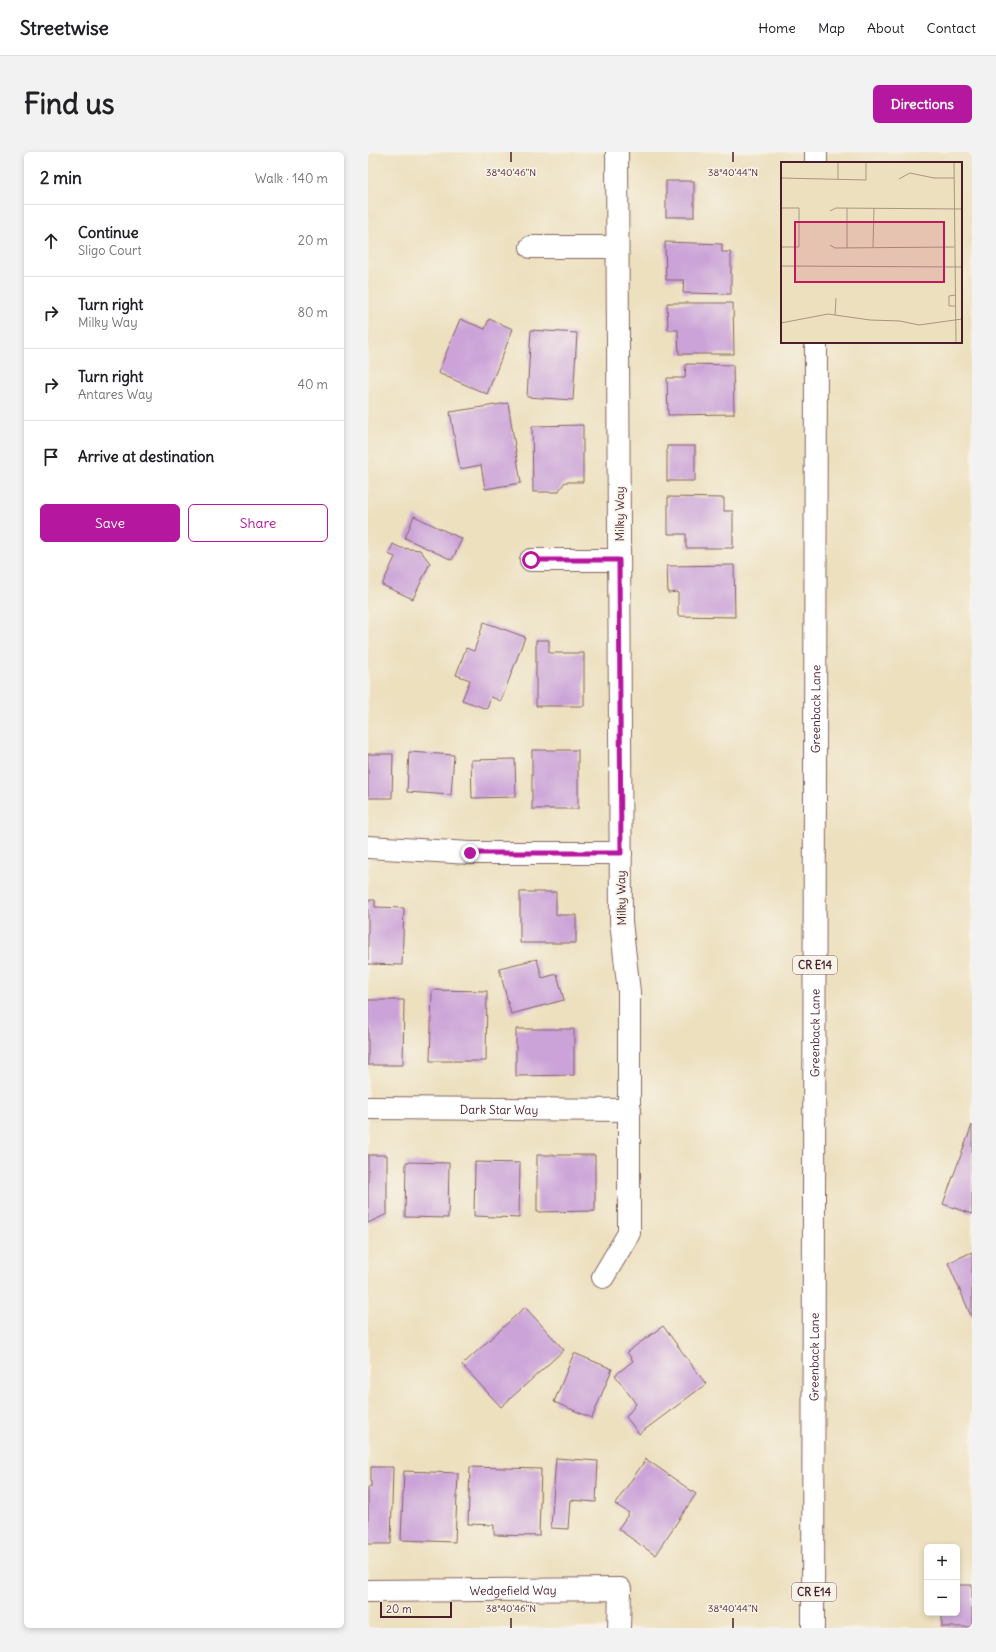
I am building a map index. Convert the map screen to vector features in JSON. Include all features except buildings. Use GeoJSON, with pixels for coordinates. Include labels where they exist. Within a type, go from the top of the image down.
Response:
{"type":"FeatureCollection","features":[{"type":"Feature","properties":{"kind":"street","name":"Milky Way"},"geometry":{"type":"LineString","coordinates":[[604,1277],[629,1233],[629,992],[621,922],[618,152]]}},
{"type":"Feature","properties":{"kind":"street"},"geometry":{"type":"LineString","coordinates":[[531,248],[618,247]]}},
{"type":"Feature","properties":{"kind":"street","name":"Greenback Lane"},"geometry":{"type":"LineString","coordinates":[[814,1628],[816,343]]}},
{"type":"Feature","properties":{"kind":"street"},"geometry":{"type":"LineString","coordinates":[[531,560],[619,560]]}},
{"type":"Feature","properties":{"kind":"street"},"geometry":{"type":"LineString","coordinates":[[368,848],[470,853],[621,853]]}},
{"type":"Feature","properties":{"kind":"street","name":"Dark Star Way"},"geometry":{"type":"LineString","coordinates":[[368,1108],[630,1110]]}},
{"type":"Feature","properties":{"kind":"street","name":"Wedgefield Way"},"geometry":{"type":"LineString","coordinates":[[368,1591],[620,1589],[619,1628]]}},
{"type":"Feature","properties":{"kind":"route"},"geometry":{"type":"LineString","coordinates":[[470,853],[621,853],[619,560],[531,560]]}}]}
